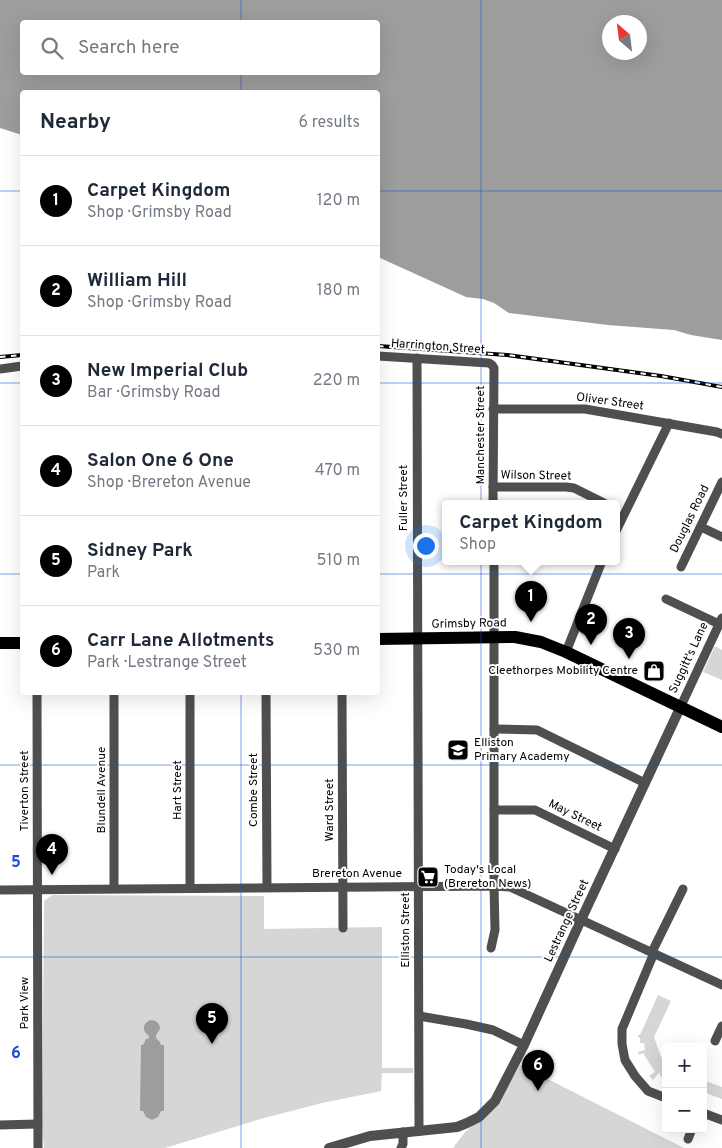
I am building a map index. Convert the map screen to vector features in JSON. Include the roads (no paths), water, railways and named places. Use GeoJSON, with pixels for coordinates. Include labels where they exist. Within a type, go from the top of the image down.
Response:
{"type":"FeatureCollection","features":[{"type":"Feature","properties":{"kind":"main road","name":"Grimsby Road"},"geometry":{"type":"LineString","coordinates":[[380,639],[516,637],[541,642],[566,652],[722,728]]}},
{"type":"Feature","properties":{"kind":"main road"},"geometry":{"type":"LineString","coordinates":[[0,643],[20,643]]}},
{"type":"Feature","properties":{"kind":"street","name":"Harrington Street"},"geometry":{"type":"LineString","coordinates":[[380,356],[489,363],[494,368]]}},
{"type":"Feature","properties":{"kind":"street","name":"Fuller Street"},"geometry":{"type":"LineString","coordinates":[[417,358],[417,639]]}},
{"type":"Feature","properties":{"kind":"street"},"geometry":{"type":"LineString","coordinates":[[0,369],[20,366]]}},
{"type":"Feature","properties":{"kind":"street","name":"Manchester Street"},"geometry":{"type":"LineString","coordinates":[[493,500],[494,368]]}},
{"type":"Feature","properties":{"kind":"street","name":"Oliver Street"},"geometry":{"type":"LineString","coordinates":[[493,409],[585,408],[722,434]]}},
{"type":"Feature","properties":{"kind":"street"},"geometry":{"type":"LineString","coordinates":[[620,511],[669,423]]}},
{"type":"Feature","properties":{"kind":"street","name":"Douglas Road"},"geometry":{"type":"LineString","coordinates":[[681,567],[722,482]]}},
{"type":"Feature","properties":{"kind":"street","name":"Wilson Street"},"geometry":{"type":"LineString","coordinates":[[493,487],[566,487],[574,488],[598,500]]}},
{"type":"Feature","properties":{"kind":"street"},"geometry":{"type":"LineString","coordinates":[[701,527],[722,537]]}},
{"type":"Feature","properties":{"kind":"street"},"geometry":{"type":"LineString","coordinates":[[492,948],[495,930],[494,565]]}},
{"type":"Feature","properties":{"kind":"street"},"geometry":{"type":"LineString","coordinates":[[566,652],[600,565]]}},
{"type":"Feature","properties":{"kind":"street"},"geometry":{"type":"LineString","coordinates":[[666,599],[720,621]]}},
{"type":"Feature","properties":{"kind":"street","name":"Suggitt's Lane"},"geometry":{"type":"LineString","coordinates":[[680,708],[720,621]]}},
{"type":"Feature","properties":{"kind":"street","name":"Elliston Street"},"geometry":{"type":"LineString","coordinates":[[417,639],[419,1131]]}},
{"type":"Feature","properties":{"kind":"street","name":"Tiverton Street"},"geometry":{"type":"LineString","coordinates":[[37,695],[38,889]]}},
{"type":"Feature","properties":{"kind":"street","name":"Blundell Avenue"},"geometry":{"type":"LineString","coordinates":[[114,695],[114,888]]}},
{"type":"Feature","properties":{"kind":"street","name":"Hart Street"},"geometry":{"type":"LineString","coordinates":[[190,695],[190,887]]}},
{"type":"Feature","properties":{"kind":"street","name":"Combe Street"},"geometry":{"type":"LineString","coordinates":[[266,695],[267,887]]}},
{"type":"Feature","properties":{"kind":"street","name":"Ward Street"},"geometry":{"type":"LineString","coordinates":[[342,695],[343,928]]}},
{"type":"Feature","properties":{"kind":"street","name":"Lestrange Street"},"geometry":{"type":"LineString","coordinates":[[329,1148],[370,1136],[457,1127],[479,1117],[495,1101],[524,1045],[680,708]]}},
{"type":"Feature","properties":{"kind":"street"},"geometry":{"type":"LineString","coordinates":[[494,729],[537,730],[645,783]]}},
{"type":"Feature","properties":{"kind":"street","name":"May Street"},"geometry":{"type":"LineString","coordinates":[[494,810],[536,810],[615,849]]}},
{"type":"Feature","properties":{"kind":"street","name":"Brereton Avenue"},"geometry":{"type":"LineString","coordinates":[[0,890],[343,886],[510,887],[722,985]]}},
{"type":"Feature","properties":{"kind":"street","name":"Park View"},"geometry":{"type":"LineString","coordinates":[[38,889],[38,1148]]}},
{"type":"Feature","properties":{"kind":"street"},"geometry":{"type":"LineString","coordinates":[[662,1096],[648,1090],[635,1076],[625,1060],[622,1029],[653,952],[683,889]]}},
{"type":"Feature","properties":{"kind":"street"},"geometry":{"type":"LineString","coordinates":[[419,1016],[492,1030],[524,1045]]}},
{"type":"Feature","properties":{"kind":"street"},"geometry":{"type":"LineString","coordinates":[[715,1041],[722,1026]]}},
{"type":"Feature","properties":{"kind":"street"},"geometry":{"type":"LineString","coordinates":[[707,1114],[722,1120]]}},
{"type":"Feature","properties":{"kind":"street"},"geometry":{"type":"LineString","coordinates":[[0,1125],[37,1124]]}},
{"type":"Feature","properties":{"kind":"street"},"geometry":{"type":"LineString","coordinates":[[401,1148],[403,1132]]}},
{"type":"Feature","properties":{"kind":"street"},"geometry":{"type":"LineString","coordinates":[[688,1139],[690,1133]]}},
{"type":"Feature","properties":{"kind":"railway"},"geometry":{"type":"LineString","coordinates":[[380,346],[507,355],[661,376],[722,387]]}},
{"type":"Feature","properties":{"kind":"railway"},"geometry":{"type":"LineString","coordinates":[[0,357],[20,355]]}},
{"type":"Feature","properties":{"kind":"place","name":"Carpet Kingdom"},"geometry":{"type":"Point","coordinates":[531,622]}},
{"type":"Feature","properties":{"kind":"place","name":"William Hill"},"geometry":{"type":"Point","coordinates":[591,645]}},
{"type":"Feature","properties":{"kind":"place","name":"New Imperial Club"},"geometry":{"type":"Point","coordinates":[629,659]}},
{"type":"Feature","properties":{"kind":"place","name":"Cleethorpes Mobility Centre"},"geometry":{"type":"Point","coordinates":[654,671]}},
{"type":"Feature","properties":{"kind":"place","name":"Elliston Primary Academy"},"geometry":{"type":"Point","coordinates":[458,750]}},
{"type":"Feature","properties":{"kind":"place","name":"Salon One 6 One"},"geometry":{"type":"Point","coordinates":[52,875]}},
{"type":"Feature","properties":{"kind":"place","name":"Today's Local (Brereton News)"},"geometry":{"type":"Point","coordinates":[428,877]}},
{"type":"Feature","properties":{"kind":"place","name":"Sidney Park"},"geometry":{"type":"Point","coordinates":[212,1044]}},
{"type":"Feature","properties":{"kind":"place","name":"Carr Lane Allotments"},"geometry":{"type":"Point","coordinates":[538,1091]}}]}
